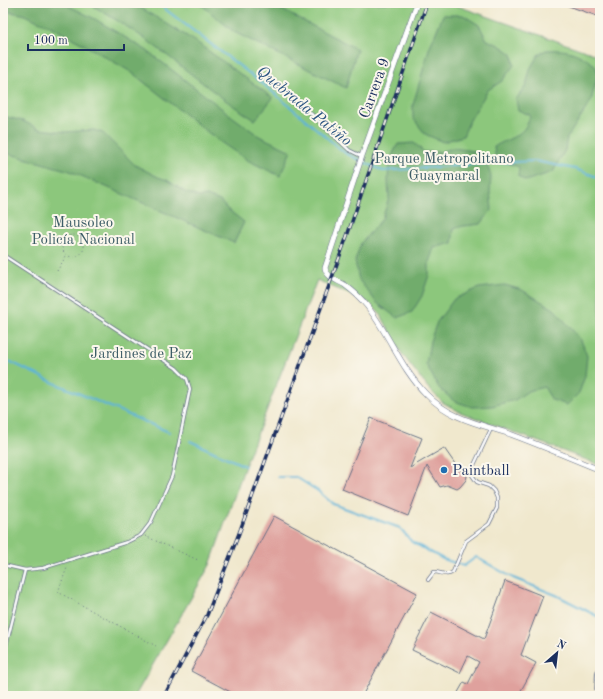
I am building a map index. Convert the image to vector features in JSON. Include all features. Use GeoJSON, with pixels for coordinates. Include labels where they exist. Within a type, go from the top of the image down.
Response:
{"type":"FeatureCollection","features":[{"type":"Feature","properties":{"kind":"main road"},"geometry":{"type":"LineString","coordinates":[[599,696],[600,673]]}},
{"type":"Feature","properties":{"kind":"street","name":"Carrera 9"},"geometry":{"type":"LineString","coordinates":[[417,3],[362,156],[325,268],[326,272],[332,278],[345,285],[361,299],[376,317],[396,355],[425,394],[439,407],[461,419],[491,428]]}},
{"type":"Feature","properties":{"kind":"street"},"geometry":{"type":"LineString","coordinates":[[491,428],[510,434],[600,470]]}},
{"type":"Feature","properties":{"kind":"lane"},"geometry":{"type":"LineString","coordinates":[[305,108],[349,150],[362,156]]}},
{"type":"Feature","properties":{"kind":"lane"},"geometry":{"type":"LineString","coordinates":[[3,255],[176,368],[187,379],[190,389],[172,476],[151,522],[141,534],[127,542],[43,568],[25,570],[3,565]]}},
{"type":"Feature","properties":{"kind":"lane"},"geometry":{"type":"LineString","coordinates":[[428,580],[434,572],[447,574],[454,572],[466,542],[489,524],[497,508],[497,498],[494,491],[488,486],[476,482],[472,475],[473,467],[491,428]]}},
{"type":"Feature","properties":{"kind":"lane"},"geometry":{"type":"LineString","coordinates":[[3,658],[25,570]]}},
{"type":"Feature","properties":{"kind":"path"},"geometry":{"type":"LineString","coordinates":[[71,235],[78,236],[84,245],[82,252],[77,256],[70,257],[67,255],[64,253],[62,246],[64,239],[71,235]]}},
{"type":"Feature","properties":{"kind":"path"},"geometry":{"type":"LineString","coordinates":[[57,272],[67,255]]}},
{"type":"Feature","properties":{"kind":"path"},"geometry":{"type":"LineString","coordinates":[[141,534],[198,560]]}},
{"type":"Feature","properties":{"kind":"path"},"geometry":{"type":"LineString","coordinates":[[70,560],[58,592],[156,646]]}},
{"type":"Feature","properties":{"kind":"green space"},"geometry":{"type":"Polygon","coordinates":[[[3,3],[449,3],[600,56],[600,465],[460,412],[442,402],[429,389],[402,354],[381,315],[369,303],[317,280],[245,466],[210,565],[135,696],[3,696],[3,3]]]}},
{"type":"Feature","properties":{"kind":"green space"},"geometry":{"type":"Polygon","coordinates":[[[3,3],[63,3],[95,19],[146,50],[259,136],[291,151],[280,176],[247,160],[219,141],[131,72],[50,26],[22,14],[3,11],[3,3]]]}},
{"type":"Feature","properties":{"kind":"green space"},"geometry":{"type":"Polygon","coordinates":[[[88,3],[133,3],[195,41],[273,98],[255,120],[216,93],[144,38],[88,3]]]}},
{"type":"Feature","properties":{"kind":"green space"},"geometry":{"type":"Polygon","coordinates":[[[199,3],[269,3],[357,49],[346,88],[234,32],[199,3]]]}},
{"type":"Feature","properties":{"kind":"green space"},"geometry":{"type":"Polygon","coordinates":[[[443,15],[463,15],[479,25],[487,40],[499,45],[512,54],[514,65],[502,81],[488,90],[470,120],[463,136],[443,142],[425,134],[413,118],[413,105],[429,49],[443,15]]]}},
{"type":"Feature","properties":{"kind":"green space"},"geometry":{"type":"Polygon","coordinates":[[[546,50],[561,50],[577,54],[595,65],[598,74],[591,101],[567,138],[565,150],[553,172],[525,181],[518,176],[519,167],[496,159],[494,147],[516,136],[525,128],[530,115],[518,110],[516,99],[526,86],[530,69],[538,55],[546,50]]]}},
{"type":"Feature","properties":{"kind":"green space"},"geometry":{"type":"Polygon","coordinates":[[[3,116],[23,121],[39,129],[65,132],[94,130],[103,133],[135,165],[167,180],[185,192],[199,197],[207,196],[220,201],[227,209],[244,222],[234,243],[70,171],[3,152],[3,116]]]}},
{"type":"Feature","properties":{"kind":"green space","name":"Parque Metropolitano Guaymaral"},"geometry":{"type":"Polygon","coordinates":[[[414,143],[424,152],[439,152],[454,148],[473,151],[484,159],[491,175],[490,192],[492,209],[481,224],[463,226],[454,229],[452,243],[434,248],[429,262],[429,275],[422,296],[412,312],[397,318],[377,303],[359,280],[355,261],[361,243],[382,219],[389,198],[389,161],[398,144],[414,143]]]}},
{"type":"Feature","properties":{"kind":"green space"},"geometry":{"type":"Polygon","coordinates":[[[505,285],[522,290],[554,309],[581,340],[587,356],[585,376],[579,393],[567,405],[552,400],[544,387],[528,391],[515,400],[492,406],[472,407],[454,401],[439,388],[426,364],[430,341],[437,322],[454,299],[479,288],[505,285]]]}},
{"type":"Feature","properties":{"kind":"building"},"geometry":{"type":"Polygon","coordinates":[[[600,3],[600,17],[563,4],[600,3]]]}},
{"type":"Feature","properties":{"kind":"building"},"geometry":{"type":"Polygon","coordinates":[[[371,418],[422,438],[410,468],[444,448],[460,471],[463,468],[467,476],[466,480],[457,489],[447,485],[440,487],[427,466],[408,516],[342,489],[371,418]]]}},
{"type":"Feature","properties":{"kind":"building"},"geometry":{"type":"Polygon","coordinates":[[[274,516],[417,593],[362,696],[238,696],[191,671],[274,516]]]}},
{"type":"Feature","properties":{"kind":"building"},"geometry":{"type":"Polygon","coordinates":[[[505,581],[543,596],[521,655],[536,663],[518,696],[456,696],[464,682],[468,684],[479,662],[468,656],[460,673],[412,650],[431,612],[484,639],[505,581]]]}},
{"type":"Feature","properties":{"kind":"waterway","name":"Quebrada Patiño"},"geometry":{"type":"LineString","coordinates":[[157,3],[262,83],[345,153],[383,171],[535,161],[575,169],[600,178]]}},
{"type":"Feature","properties":{"kind":"waterway"},"geometry":{"type":"LineString","coordinates":[[3,361],[11,362],[52,382],[169,432]]}},
{"type":"Feature","properties":{"kind":"waterway"},"geometry":{"type":"LineString","coordinates":[[190,441],[245,466]]}},
{"type":"Feature","properties":{"kind":"waterway"},"geometry":{"type":"LineString","coordinates":[[278,477],[296,477],[318,491],[333,504],[400,528],[412,542],[443,559],[464,566],[476,557],[513,578],[556,595],[599,617]]}},
{"type":"Feature","properties":{"kind":"railway"},"geometry":{"type":"LineString","coordinates":[[164,696],[207,615],[238,536],[346,239],[427,3]]}},
{"type":"Feature","properties":{"kind":"place","name":"Paintball"},"geometry":{"type":"Point","coordinates":[444,470]}},
{"type":"Feature","properties":{"kind":"park label","name":"Mausoleo Policía Nacional"},"geometry":{"type":"Point","coordinates":[83,230]}},
{"type":"Feature","properties":{"kind":"park label","name":"Jardines de Paz"},"geometry":{"type":"Point","coordinates":[141,353]}}]}
